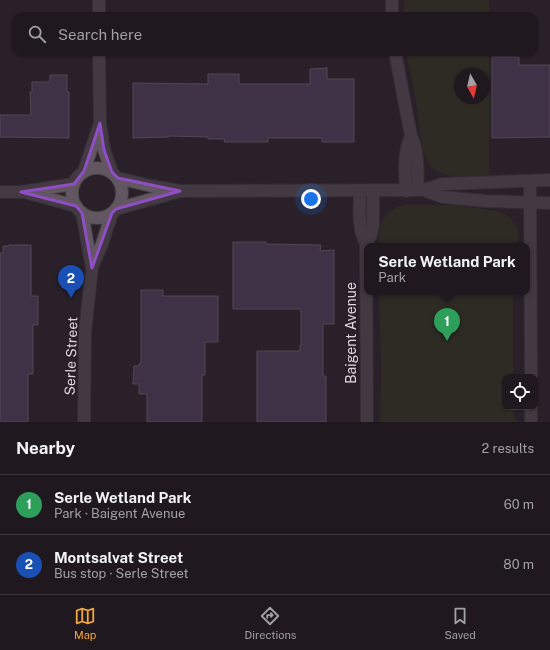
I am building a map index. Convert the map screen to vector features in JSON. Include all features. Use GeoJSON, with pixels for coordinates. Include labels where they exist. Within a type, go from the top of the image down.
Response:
{"type":"FeatureCollection","features":[{"type":"Feature","properties":{"kind":"street"},"geometry":{"type":"LineString","coordinates":[[99,0],[99,12]]}},
{"type":"Feature","properties":{"kind":"street"},"geometry":{"type":"LineString","coordinates":[[392,0],[392,12]]}},
{"type":"Feature","properties":{"kind":"street"},"geometry":{"type":"LineString","coordinates":[[21,192],[79,210],[89,217],[97,218],[105,217],[114,211],[120,204],[123,190],[104,150],[100,123],[99,56]]}},
{"type":"Feature","properties":{"kind":"street"},"geometry":{"type":"LineString","coordinates":[[396,56],[410,136],[415,144],[421,190]]}},
{"type":"Feature","properties":{"kind":"street"},"geometry":{"type":"LineString","coordinates":[[84,171],[100,123]]}},
{"type":"Feature","properties":{"kind":"street"},"geometry":{"type":"LineString","coordinates":[[406,191],[405,154],[410,136]]}},
{"type":"Feature","properties":{"kind":"street"},"geometry":{"type":"LineString","coordinates":[[79,210],[72,195],[74,184],[78,176],[84,171],[93,168],[103,168],[115,175],[151,186],[180,191],[406,191],[421,190],[443,184],[550,180]]}},
{"type":"Feature","properties":{"kind":"street"},"geometry":{"type":"LineString","coordinates":[[530,181],[531,374]]}},
{"type":"Feature","properties":{"kind":"street"},"geometry":{"type":"LineString","coordinates":[[0,192],[21,192],[74,184]]}},
{"type":"Feature","properties":{"kind":"street"},"geometry":{"type":"LineString","coordinates":[[421,190],[443,197],[550,203]]}},
{"type":"Feature","properties":{"kind":"street"},"geometry":{"type":"LineString","coordinates":[[114,211],[180,191]]}},
{"type":"Feature","properties":{"kind":"street","name":"Baigent Avenue"},"geometry":{"type":"LineString","coordinates":[[360,191],[360,227],[362,236],[366,243],[371,235],[373,225],[373,191]]}},
{"type":"Feature","properties":{"kind":"street","name":"Serle Street"},"geometry":{"type":"LineString","coordinates":[[79,210],[92,268]]}},
{"type":"Feature","properties":{"kind":"street","name":"Serle Street"},"geometry":{"type":"LineString","coordinates":[[84,422],[85,332],[92,268],[114,211]]}},
{"type":"Feature","properties":{"kind":"street","name":"Baigent Avenue"},"geometry":{"type":"LineString","coordinates":[[366,295],[367,422]]}},
{"type":"Feature","properties":{"kind":"street"},"geometry":{"type":"LineString","coordinates":[[531,410],[531,422]]}},
{"type":"Feature","properties":{"kind":"highlighted area"},"geometry":{"type":"Polygon","coordinates":[[[100,123],[104,150],[112,172],[118,178],[180,191],[116,209],[112,213],[92,268],[82,213],[76,206],[21,192],[74,184],[84,171],[100,123]]]}},
{"type":"Feature","properties":{"kind":"green space"},"geometry":{"type":"Polygon","coordinates":[[[404,0],[489,0],[489,12],[404,12],[404,0]]]}},
{"type":"Feature","properties":{"kind":"green space"},"geometry":{"type":"Polygon","coordinates":[[[407,56],[489,56],[489,68],[454,68],[454,104],[489,104],[489,175],[448,175],[440,173],[433,168],[427,160],[422,148],[416,100],[407,56]]]}},
{"type":"Feature","properties":{"kind":"green space"},"geometry":{"type":"Polygon","coordinates":[[[406,205],[459,205],[501,212],[509,217],[517,227],[519,238],[516,243],[378,243],[379,231],[383,219],[392,210],[406,205]]]}},
{"type":"Feature","properties":{"kind":"green space"},"geometry":{"type":"Polygon","coordinates":[[[379,295],[513,295],[513,374],[502,374],[502,410],[513,410],[514,416],[518,422],[380,422],[381,370],[379,295]]]}},
{"type":"Feature","properties":{"kind":"building"},"geometry":{"type":"Polygon","coordinates":[[[492,57],[519,57],[519,65],[550,65],[550,137],[492,138],[492,57]]]}},
{"type":"Feature","properties":{"kind":"building"},"geometry":{"type":"Polygon","coordinates":[[[327,68],[327,79],[354,79],[354,142],[322,142],[322,138],[268,138],[268,142],[224,142],[225,139],[208,139],[208,137],[169,136],[133,138],[133,83],[208,84],[208,74],[239,74],[239,84],[310,84],[310,69],[327,68]]]}},
{"type":"Feature","properties":{"kind":"building"},"geometry":{"type":"Polygon","coordinates":[[[50,75],[67,75],[67,92],[69,92],[69,138],[0,137],[0,115],[31,115],[30,92],[32,92],[32,82],[50,82],[50,75]]]}},
{"type":"Feature","properties":{"kind":"building"},"geometry":{"type":"Polygon","coordinates":[[[233,242],[321,245],[320,251],[334,250],[334,324],[323,324],[323,376],[326,376],[326,422],[257,422],[257,351],[300,351],[301,309],[233,309],[233,242]]]}},
{"type":"Feature","properties":{"kind":"building"},"geometry":{"type":"Polygon","coordinates":[[[31,245],[31,296],[38,296],[38,325],[33,325],[33,374],[28,374],[28,422],[0,422],[0,253],[3,253],[3,246],[31,245]]]}},
{"type":"Feature","properties":{"kind":"building"},"geometry":{"type":"Polygon","coordinates":[[[141,290],[163,290],[163,296],[218,296],[218,342],[205,342],[205,375],[202,375],[202,422],[147,422],[147,394],[139,394],[139,384],[133,384],[134,366],[139,366],[141,363],[141,290]]]}},
{"type":"Feature","properties":{"kind":"place","name":"Montsalvat Street"},"geometry":{"type":"Point","coordinates":[71,298]}},
{"type":"Feature","properties":{"kind":"place","name":"Serle Wetland Park"},"geometry":{"type":"Point","coordinates":[447,341]}}]}
